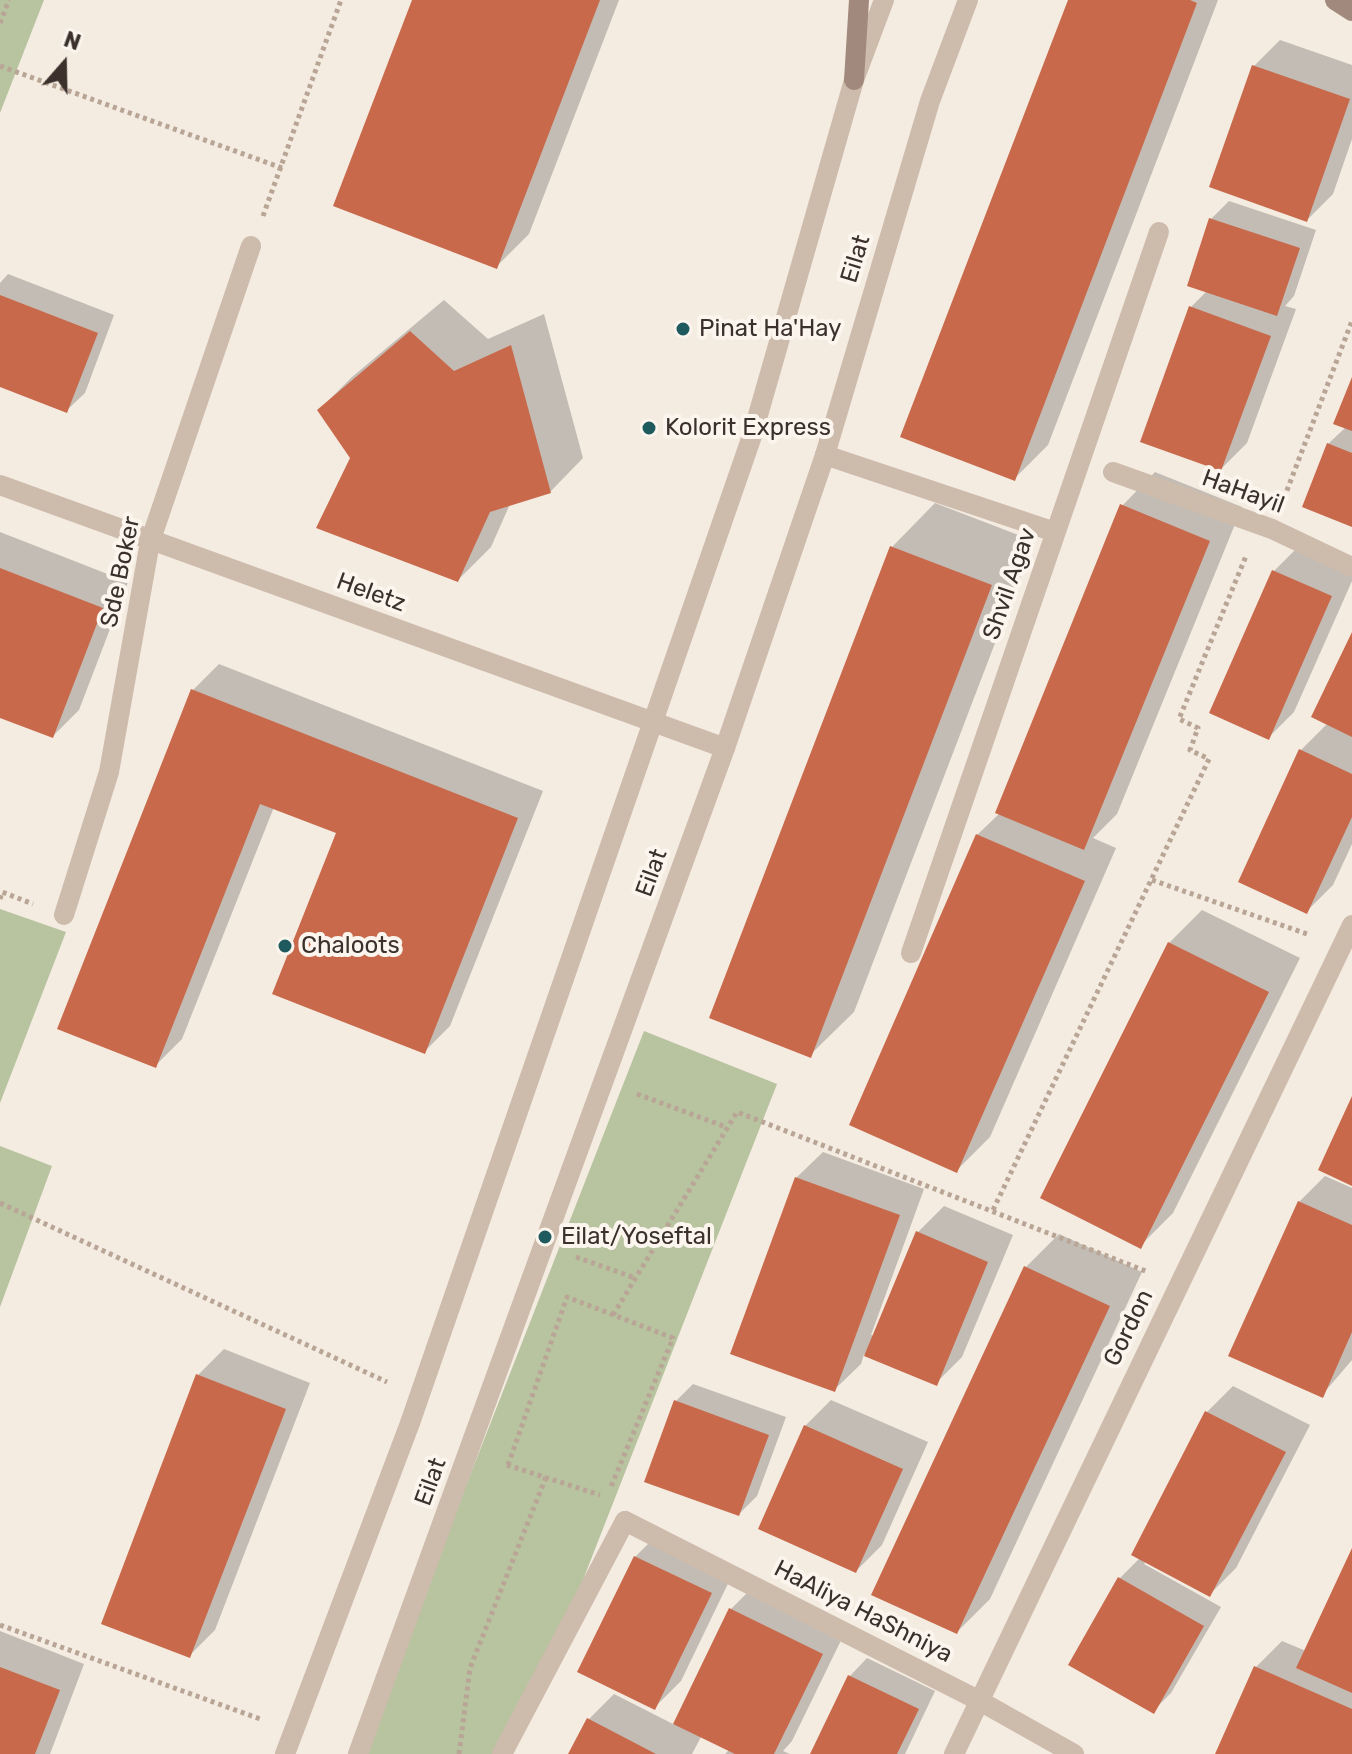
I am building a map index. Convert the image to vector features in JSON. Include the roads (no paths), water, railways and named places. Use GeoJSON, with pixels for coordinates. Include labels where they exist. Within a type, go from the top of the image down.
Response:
{"type":"FeatureCollection","features":[{"type":"Feature","properties":{"kind":"main road"},"geometry":{"type":"LineString","coordinates":[[854,80],[859,0]]}},
{"type":"Feature","properties":{"kind":"main road"},"geometry":{"type":"LineString","coordinates":[[1335,0],[1352,11]]}},
{"type":"Feature","properties":{"kind":"street","name":"Eilat"},"geometry":{"type":"LineString","coordinates":[[285,1754],[419,1397],[752,436],[854,80],[884,0]]}},
{"type":"Feature","properties":{"kind":"street","name":"Eilat"},"geometry":{"type":"LineString","coordinates":[[358,1754],[725,748],[825,455],[930,101],[968,0]]}},
{"type":"Feature","properties":{"kind":"street","name":"Shvil Agav"},"geometry":{"type":"LineString","coordinates":[[911,953],[1159,232]]}},
{"type":"Feature","properties":{"kind":"street","name":"Sde Boker"},"geometry":{"type":"LineString","coordinates":[[64,915],[109,772],[150,542],[251,246]]}},
{"type":"Feature","properties":{"kind":"street"},"geometry":{"type":"LineString","coordinates":[[825,455],[1055,532]]}},
{"type":"Feature","properties":{"kind":"street","name":"HaHayil"},"geometry":{"type":"LineString","coordinates":[[1113,472],[1266,526],[1352,567]]}},
{"type":"Feature","properties":{"kind":"street","name":"Heletz"},"geometry":{"type":"LineString","coordinates":[[0,485],[150,542],[725,748]]}},
{"type":"Feature","properties":{"kind":"street","name":"Gordon"},"geometry":{"type":"LineString","coordinates":[[954,1754],[1352,925]]}},
{"type":"Feature","properties":{"kind":"street","name":"HaAliya HaShniya"},"geometry":{"type":"LineString","coordinates":[[502,1754],[625,1521],[978,1700],[1074,1754]]}},
{"type":"Feature","properties":{"kind":"place","name":"Pinat Ha'Hay"},"geometry":{"type":"Point","coordinates":[683,329]}},
{"type":"Feature","properties":{"kind":"place","name":"Kolorit Express"},"geometry":{"type":"Point","coordinates":[649,428]}},
{"type":"Feature","properties":{"kind":"place","name":"Chaloots"},"geometry":{"type":"Point","coordinates":[285,946]}},
{"type":"Feature","properties":{"kind":"place","name":"Eilat/Yoseftal"},"geometry":{"type":"Point","coordinates":[545,1237]}}]}
